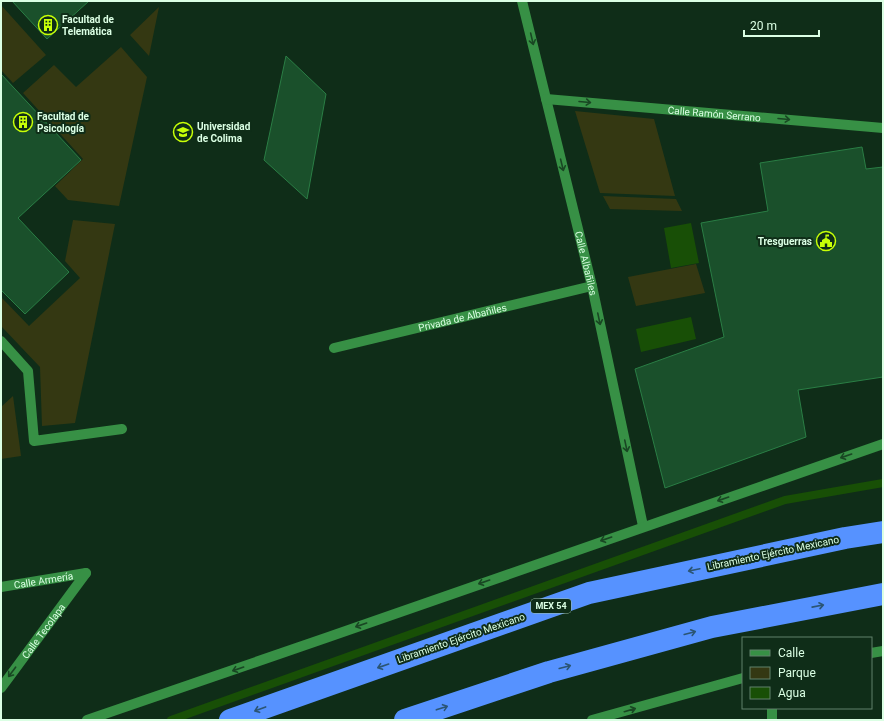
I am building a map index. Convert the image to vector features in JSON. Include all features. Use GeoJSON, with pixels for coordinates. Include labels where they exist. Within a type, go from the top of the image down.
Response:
{"type":"FeatureCollection","features":[{"type":"Feature","properties":{"kind":"highway","name":"Libramiento Ejército Mexicano"},"geometry":{"type":"LineString","coordinates":[[230,720],[589,593],[845,538],[883,532]]}},
{"type":"Feature","properties":{"kind":"highway"},"geometry":{"type":"LineString","coordinates":[[405,720],[549,672],[712,627],[883,594]]}},
{"type":"Feature","properties":{"kind":"street","name":"Calle Albañiles"},"geometry":{"type":"LineString","coordinates":[[522,1],[592,286],[643,526]]}},
{"type":"Feature","properties":{"kind":"street","name":"Calle Ramón Serrano"},"geometry":{"type":"LineString","coordinates":[[546,99],[883,128]]}},
{"type":"Feature","properties":{"kind":"street","name":"Privada de Albañiles"},"geometry":{"type":"LineString","coordinates":[[334,348],[592,286]]}},
{"type":"Feature","properties":{"kind":"street"},"geometry":{"type":"LineString","coordinates":[[1,341],[28,371],[34,440],[122,429]]}},
{"type":"Feature","properties":{"kind":"street"},"geometry":{"type":"LineString","coordinates":[[87,720],[883,444]]}},
{"type":"Feature","properties":{"kind":"street","name":"Calle Armería"},"geometry":{"type":"LineString","coordinates":[[1,587],[86,574]]}},
{"type":"Feature","properties":{"kind":"street","name":"Calle Tecolapa"},"geometry":{"type":"LineString","coordinates":[[1,688],[86,574]]}},
{"type":"Feature","properties":{"kind":"street"},"geometry":{"type":"LineString","coordinates":[[872,653],[883,651]]}},
{"type":"Feature","properties":{"kind":"street"},"geometry":{"type":"LineString","coordinates":[[592,720],[742,678]]}},
{"type":"Feature","properties":{"kind":"street"},"geometry":{"type":"LineString","coordinates":[[772,709],[772,720]]}},
{"type":"Feature","properties":{"kind":"green space"},"geometry":{"type":"Polygon","coordinates":[[[1,5],[46,55],[13,83],[1,70],[1,5]]]}},
{"type":"Feature","properties":{"kind":"green space"},"geometry":{"type":"Polygon","coordinates":[[[159,7],[149,56],[130,35],[159,7]]]}},
{"type":"Feature","properties":{"kind":"green space"},"geometry":{"type":"Polygon","coordinates":[[[121,47],[147,77],[119,206],[68,200],[55,186],[83,159],[23,93],[54,65],[76,87],[121,47]]]}},
{"type":"Feature","properties":{"kind":"green space"},"geometry":{"type":"Polygon","coordinates":[[[575,111],[654,119],[675,196],[600,193],[575,111]]]}},
{"type":"Feature","properties":{"kind":"green space"},"geometry":{"type":"Polygon","coordinates":[[[603,196],[676,199],[682,211],[610,209],[603,196]]]}},
{"type":"Feature","properties":{"kind":"green space"},"geometry":{"type":"Polygon","coordinates":[[[73,220],[115,224],[75,423],[42,426],[40,367],[1,326],[1,297],[29,326],[80,278],[65,261],[73,220]]]}},
{"type":"Feature","properties":{"kind":"green space"},"geometry":{"type":"Polygon","coordinates":[[[696,264],[705,293],[636,306],[628,277],[696,264]]]}},
{"type":"Feature","properties":{"kind":"green space"},"geometry":{"type":"Polygon","coordinates":[[[13,396],[21,456],[1,459],[1,407],[13,396]]]}},
{"type":"Feature","properties":{"kind":"water"},"geometry":{"type":"Polygon","coordinates":[[[691,223],[699,263],[671,268],[664,228],[691,223]]]}},
{"type":"Feature","properties":{"kind":"water"},"geometry":{"type":"Polygon","coordinates":[[[691,317],[696,339],[641,352],[636,329],[691,317]]]}},
{"type":"Feature","properties":{"kind":"building","name":"Facultad de Telemática"},"geometry":{"type":"Polygon","coordinates":[[[12,1],[89,1],[47,39],[12,1]]]}},
{"type":"Feature","properties":{"kind":"building"},"geometry":{"type":"Polygon","coordinates":[[[286,56],[326,94],[307,199],[264,160],[286,56]]]}},
{"type":"Feature","properties":{"kind":"building"},"geometry":{"type":"Polygon","coordinates":[[[1,74],[81,160],[18,218],[69,272],[25,314],[1,290],[1,74]]]}},
{"type":"Feature","properties":{"kind":"building"},"geometry":{"type":"Polygon","coordinates":[[[862,147],[866,169],[883,167],[883,377],[798,390],[806,437],[665,488],[635,369],[724,337],[701,223],[768,211],[760,163],[862,147]]]}},
{"type":"Feature","properties":{"kind":"waterway"},"geometry":{"type":"LineString","coordinates":[[171,720],[785,500],[883,483]]}},
{"type":"Feature","properties":{"kind":"place","name":"Facultad de Telemática"},"geometry":{"type":"Point","coordinates":[48,25]}},
{"type":"Feature","properties":{"kind":"place","name":"Facultad de Psicología"},"geometry":{"type":"Point","coordinates":[23,122]}},
{"type":"Feature","properties":{"kind":"place","name":"Universidad de Colima"},"geometry":{"type":"Point","coordinates":[183,132]}},
{"type":"Feature","properties":{"kind":"place","name":"Tresguerras"},"geometry":{"type":"Point","coordinates":[826,241]}}]}
